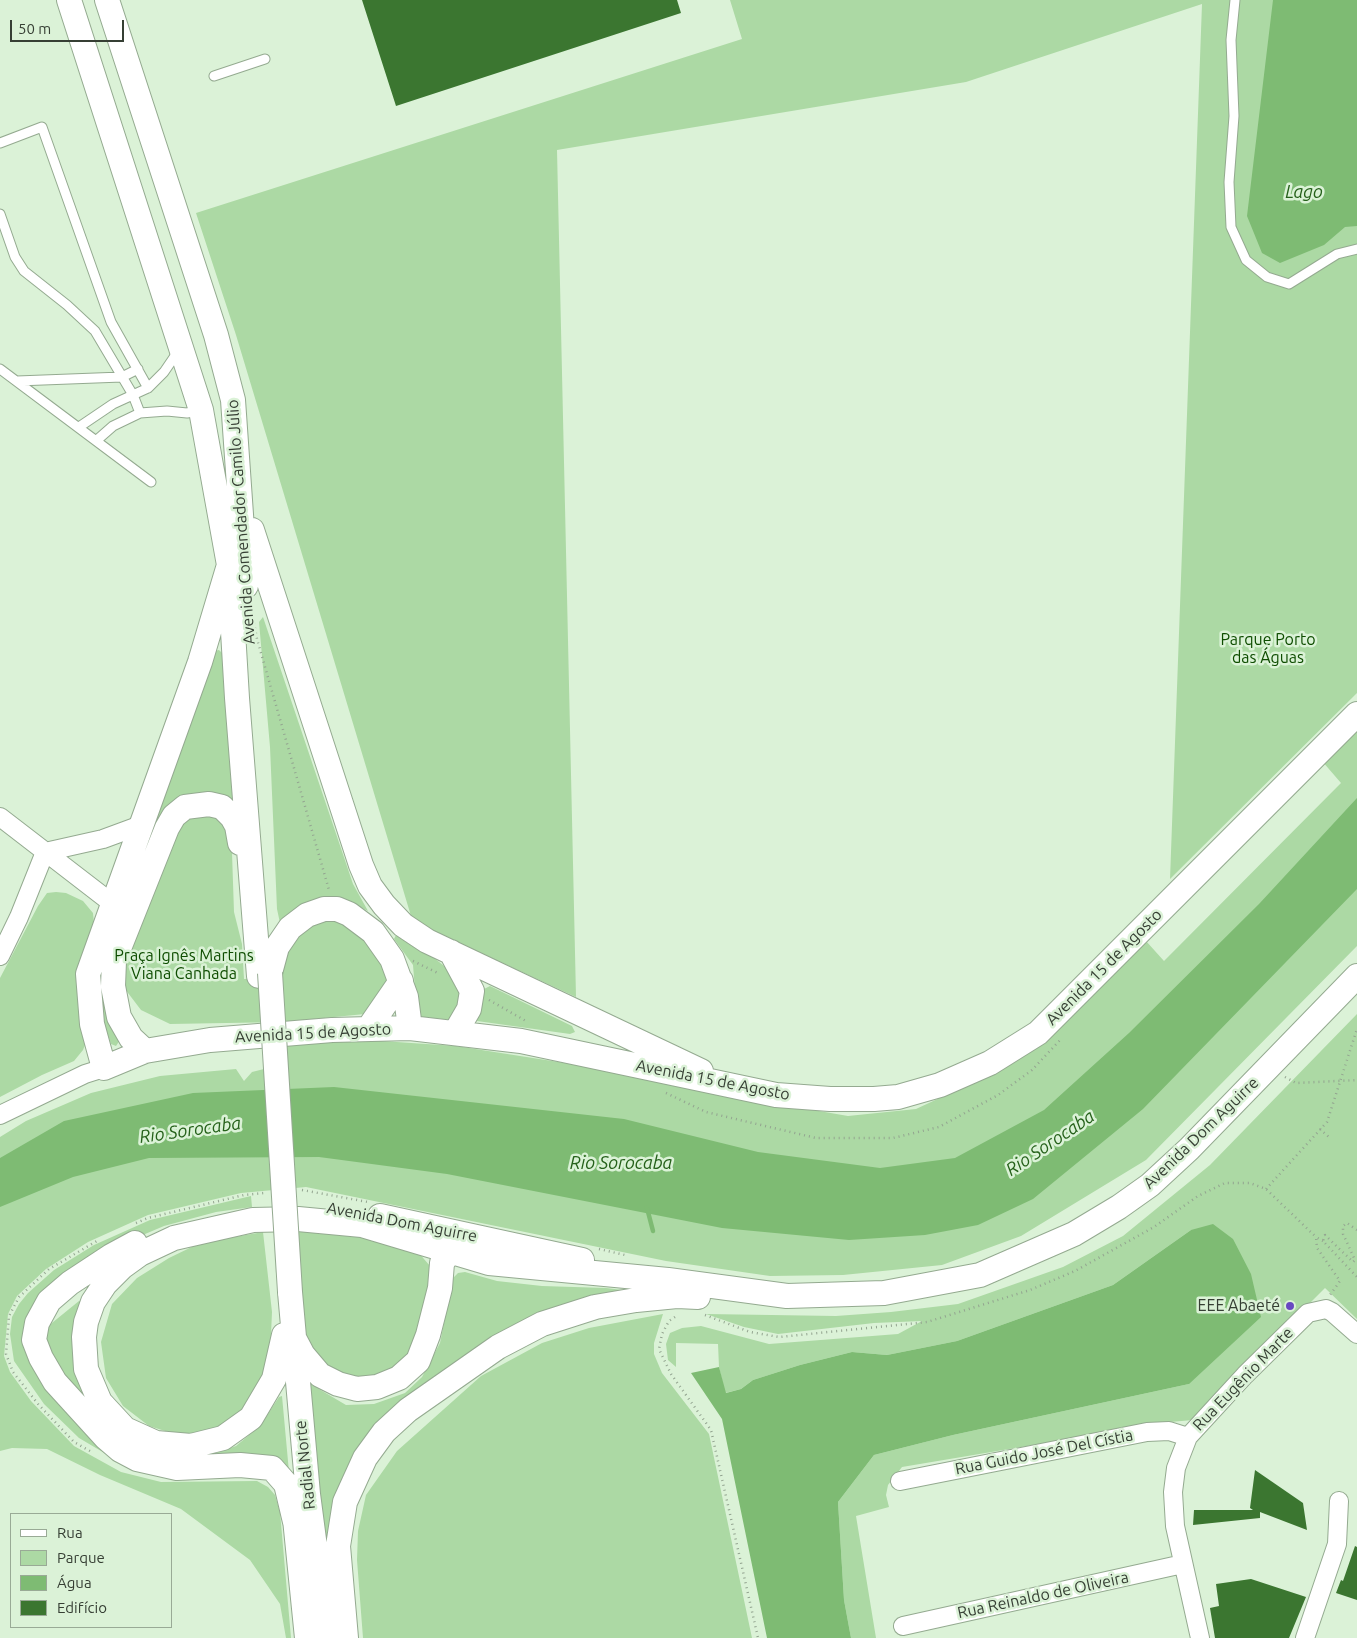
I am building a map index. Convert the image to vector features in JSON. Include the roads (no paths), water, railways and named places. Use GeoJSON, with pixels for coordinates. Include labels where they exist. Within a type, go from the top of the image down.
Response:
{"type":"FeatureCollection","features":[{"type":"Feature","properties":{"kind":"main road","name":"Avenida Comendador Camilo Júlio"},"geometry":{"type":"LineString","coordinates":[[69,0],[182,346],[201,410],[229,565],[256,943],[264,975]]}},
{"type":"Feature","properties":{"kind":"main road","name":"Avenida Comendador Camilo Júlio"},"geometry":{"type":"LineString","coordinates":[[107,0],[216,335],[233,400],[241,497],[264,975]]}},
{"type":"Feature","properties":{"kind":"main road"},"geometry":{"type":"LineString","coordinates":[[241,497],[370,886],[403,925],[426,941],[666,1053],[729,1085]]}},
{"type":"Feature","properties":{"kind":"main road","name":"Avenida Comendador Camilo Júlio"},"geometry":{"type":"LineString","coordinates":[[110,1066],[92,1024],[88,974],[200,662],[229,565]]}},
{"type":"Feature","properties":{"kind":"main road","name":"Avenida 15 de Agosto"},"geometry":{"type":"LineString","coordinates":[[110,1066],[145,1051],[210,1040],[368,1028],[410,1028],[521,1040],[776,1095],[830,1099],[898,1097],[940,1085],[990,1063],[1038,1033],[1357,714]]}},
{"type":"Feature","properties":{"kind":"main road"},"geometry":{"type":"LineString","coordinates":[[145,1051],[131,1038],[118,1017],[112,986],[114,960],[167,828],[174,816],[185,807],[209,804],[222,807],[232,817],[239,836],[242,892],[256,943]]}},
{"type":"Feature","properties":{"kind":"main road"},"geometry":{"type":"LineString","coordinates":[[264,975],[277,947],[290,928],[306,915],[337,909],[362,921],[386,948],[401,982],[408,1006],[410,1028]]}},
{"type":"Feature","properties":{"kind":"main road"},"geometry":{"type":"LineString","coordinates":[[451,952],[472,991],[469,1009],[455,1033]]}},
{"type":"Feature","properties":{"kind":"main road","name":"Radial Norte"},"geometry":{"type":"LineString","coordinates":[[264,975],[286,1292],[296,1526],[306,1638]]}},
{"type":"Feature","properties":{"kind":"main road","name":"Avenida Dom Aguirre"},"geometry":{"type":"LineString","coordinates":[[288,1335],[274,1379],[251,1418],[223,1438],[190,1446],[156,1443],[125,1429],[100,1402],[86,1369],[84,1337],[86,1322],[93,1302],[122,1267],[140,1254],[174,1238],[253,1220],[298,1219],[362,1225],[489,1263],[668,1280],[787,1296],[884,1293],[980,1275],[1074,1234],[1119,1207],[1150,1185],[1188,1149],[1357,976]]}},
{"type":"Feature","properties":{"kind":"main road"},"geometry":{"type":"LineString","coordinates":[[368,1028],[401,982]]}},
{"type":"Feature","properties":{"kind":"main road"},"geometry":{"type":"LineString","coordinates":[[110,1066],[123,1055],[126,1030]]}},
{"type":"Feature","properties":{"kind":"main road","name":"Avenida Dom Aguirre"},"geometry":{"type":"LineString","coordinates":[[296,1526],[286,1484],[272,1468],[254,1465],[177,1468],[161,1466],[137,1460],[120,1450],[106,1438],[55,1382],[41,1358],[34,1340],[37,1323],[49,1301],[70,1283],[111,1256],[157,1231],[202,1218],[244,1210],[311,1206],[352,1210],[668,1280]]}},
{"type":"Feature","properties":{"kind":"main road"},"geometry":{"type":"LineString","coordinates":[[422,1243],[434,1258],[440,1288]]}},
{"type":"Feature","properties":{"kind":"main road"},"geometry":{"type":"LineString","coordinates":[[288,1335],[320,1375],[338,1384],[356,1389],[377,1387],[399,1378],[418,1361],[428,1335],[440,1288],[442,1263],[449,1252],[460,1247],[473,1245],[501,1249],[534,1249]]}},
{"type":"Feature","properties":{"kind":"main road"},"geometry":{"type":"LineString","coordinates":[[346,1638],[338,1546],[345,1502],[365,1458],[384,1432],[408,1410],[498,1347],[542,1324],[595,1307],[677,1296],[749,1298],[787,1296]]}},
{"type":"Feature","properties":{"kind":"main road","name":"Radial Norte"},"geometry":{"type":"LineString","coordinates":[[288,1335],[327,1638]]}},
{"type":"Feature","properties":{"kind":"street"},"geometry":{"type":"LineString","coordinates":[[0,817],[113,904]]}},
{"type":"Feature","properties":{"kind":"street"},"geometry":{"type":"LineString","coordinates":[[45,852],[103,839],[141,825]]}},
{"type":"Feature","properties":{"kind":"street"},"geometry":{"type":"LineString","coordinates":[[0,956],[19,917],[45,852]]}},
{"type":"Feature","properties":{"kind":"street","name":"Avenida 15 de Agosto"},"geometry":{"type":"LineString","coordinates":[[0,1115],[85,1074],[110,1066]]}},
{"type":"Feature","properties":{"kind":"street","name":"Rua Eugênio Marte"},"geometry":{"type":"LineString","coordinates":[[1200,1638],[1175,1526],[1173,1492],[1176,1468],[1188,1436],[1244,1375],[1308,1313],[1320,1309],[1332,1312],[1357,1334]]}},
{"type":"Feature","properties":{"kind":"street","name":"Rua Guido José Del Cístia"},"geometry":{"type":"LineString","coordinates":[[900,1481],[1147,1432],[1169,1431],[1188,1436]]}},
{"type":"Feature","properties":{"kind":"street"},"geometry":{"type":"LineString","coordinates":[[1305,1638],[1337,1544],[1339,1501]]}},
{"type":"Feature","properties":{"kind":"street","name":"Rua Reinaldo de Oliveira"},"geometry":{"type":"LineString","coordinates":[[902,1626],[1183,1564]]}},
{"type":"Feature","properties":{"kind":"lane"},"geometry":{"type":"LineString","coordinates":[[1235,0],[1231,40],[1234,116],[1230,182],[1231,227],[1246,260],[1267,277],[1289,284],[1337,254],[1357,250]]}},
{"type":"Feature","properties":{"kind":"lane"},"geometry":{"type":"LineString","coordinates":[[214,76],[266,59]]}},
{"type":"Feature","properties":{"kind":"lane"},"geometry":{"type":"LineString","coordinates":[[0,143],[42,127],[111,322],[148,388]]}},
{"type":"Feature","properties":{"kind":"lane"},"geometry":{"type":"LineString","coordinates":[[0,214],[15,257],[24,271],[68,305],[95,331],[133,395],[140,413]]}},
{"type":"Feature","properties":{"kind":"lane"},"geometry":{"type":"LineString","coordinates":[[95,331],[111,322]]}},
{"type":"Feature","properties":{"kind":"lane"},"geometry":{"type":"LineString","coordinates":[[79,427],[106,408],[148,388],[164,372],[182,346]]}},
{"type":"Feature","properties":{"kind":"lane"},"geometry":{"type":"LineString","coordinates":[[0,369],[98,440],[151,482]]}},
{"type":"Feature","properties":{"kind":"lane"},"geometry":{"type":"LineString","coordinates":[[17,381],[122,376],[138,369]]}},
{"type":"Feature","properties":{"kind":"lane"},"geometry":{"type":"LineString","coordinates":[[98,440],[113,426],[140,413],[167,411],[187,413],[201,410]]}},
{"type":"Feature","properties":{"kind":"water","name":"Lago"},"geometry":{"type":"Polygon","coordinates":[[[1273,0],[1357,0],[1357,226],[1345,227],[1324,245],[1280,263],[1262,253],[1247,216],[1273,0]]]}},
{"type":"Feature","properties":{"kind":"water","name":"Rio Sorocaba"},"geometry":{"type":"Polygon","coordinates":[[[1357,798],[1357,889],[1143,1109],[1033,1199],[978,1225],[925,1235],[849,1240],[722,1228],[447,1174],[319,1157],[149,1158],[73,1177],[0,1207],[0,1158],[64,1121],[193,1093],[334,1087],[624,1119],[758,1152],[880,1168],[955,1158],[1044,1110],[1129,1033],[1259,904],[1357,798]]]}},
{"type":"Feature","properties":{"kind":"water"},"geometry":{"type":"Polygon","coordinates":[[[1213,1224],[1233,1239],[1251,1274],[1261,1317],[1189,1384],[953,1435],[874,1455],[838,1502],[844,1600],[851,1638],[767,1638],[722,1419],[691,1373],[719,1367],[726,1393],[741,1389],[753,1380],[800,1365],[852,1352],[887,1355],[957,1341],[1113,1285],[1191,1230],[1213,1224]]]}},
{"type":"Feature","properties":{"kind":"waterway"},"geometry":{"type":"LineString","coordinates":[[647,1208],[653,1231]]}},
{"type":"Feature","properties":{"kind":"place","name":"EEE Abaeté"},"geometry":{"type":"Point","coordinates":[1290,1306]}},
{"type":"Feature","properties":{"kind":"park label","name":"Parque Porto das Águas"},"geometry":{"type":"Point","coordinates":[1268,649]}},
{"type":"Feature","properties":{"kind":"park label","name":"Praça Ignês Martins Viana Canhada"},"geometry":{"type":"Point","coordinates":[184,965]}}]}
